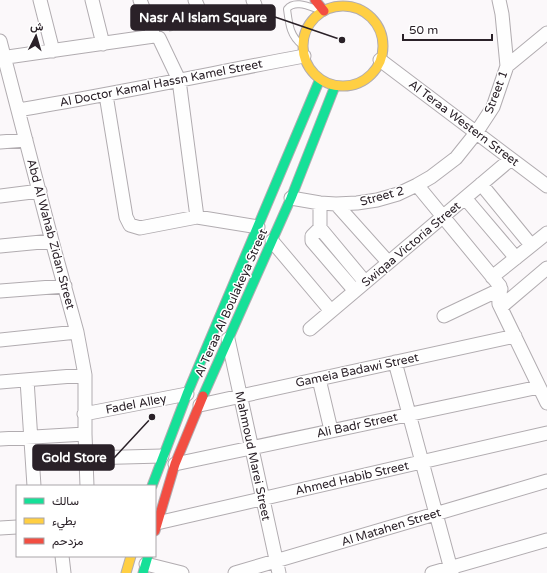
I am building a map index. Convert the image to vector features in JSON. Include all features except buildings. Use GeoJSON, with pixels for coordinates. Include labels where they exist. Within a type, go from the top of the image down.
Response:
{"type":"FeatureCollection","features":[{"type":"Feature","properties":{"kind":"main road"},"geometry":{"type":"LineString","coordinates":[[315,0],[324,11]]}},
{"type":"Feature","properties":{"kind":"main road"},"geometry":{"type":"LineString","coordinates":[[361,11],[366,0]]}},
{"type":"Feature","properties":{"kind":"main road"},"geometry":{"type":"LineString","coordinates":[[347,3],[373,20],[380,32],[383,46],[380,60],[372,74],[351,86],[334,86],[320,80],[310,69],[303,51],[306,29],[316,16],[324,11],[347,3]]}},
{"type":"Feature","properties":{"kind":"main road","name":"Al Teraa Al Boulakeya Street"},"geometry":{"type":"LineString","coordinates":[[152,485],[162,456],[187,394],[320,80]]}},
{"type":"Feature","properties":{"kind":"main road","name":"Al Teraa Al Boulakeya Street"},"geometry":{"type":"LineString","coordinates":[[156,527],[175,464],[187,433],[291,198],[334,86]]}},
{"type":"Feature","properties":{"kind":"main road"},"geometry":{"type":"LineString","coordinates":[[126,573],[130,557]]}},
{"type":"Feature","properties":{"kind":"street"},"geometry":{"type":"LineString","coordinates":[[40,0],[53,51]]}},
{"type":"Feature","properties":{"kind":"street"},"geometry":{"type":"LineString","coordinates":[[92,0],[103,44]]}},
{"type":"Feature","properties":{"kind":"street"},"geometry":{"type":"LineString","coordinates":[[140,0],[154,36]]}},
{"type":"Feature","properties":{"kind":"street"},"geometry":{"type":"LineString","coordinates":[[195,0],[202,17],[200,21]]}},
{"type":"Feature","properties":{"kind":"street","name":"Street 1"},"geometry":{"type":"LineString","coordinates":[[476,133],[493,107],[507,66],[502,14],[499,0]]}},
{"type":"Feature","properties":{"kind":"street"},"geometry":{"type":"LineString","coordinates":[[507,66],[547,33]]}},
{"type":"Feature","properties":{"kind":"street"},"geometry":{"type":"LineString","coordinates":[[2,58],[154,36],[161,40],[179,80],[197,217]]}},
{"type":"Feature","properties":{"kind":"street","name":"Abd Al Wahab Zidan Street"},"geometry":{"type":"LineString","coordinates":[[0,41],[2,58],[18,110],[52,241],[78,332],[85,375],[84,434],[87,485]]}},
{"type":"Feature","properties":{"kind":"street","name":"Al Doctor Kamal Hassn Kamel Street"},"geometry":{"type":"LineString","coordinates":[[18,110],[106,95],[179,80],[303,51]]}},
{"type":"Feature","properties":{"kind":"street","name":"Al Teraa Western Street"},"geometry":{"type":"LineString","coordinates":[[380,60],[511,159],[546,183]]}},
{"type":"Feature","properties":{"kind":"street"},"geometry":{"type":"LineString","coordinates":[[106,95],[127,221],[130,225],[140,228],[197,217],[258,226]]}},
{"type":"Feature","properties":{"kind":"street","name":"Street 2"},"geometry":{"type":"LineString","coordinates":[[291,198],[336,204],[378,200],[398,194],[417,185],[444,168],[463,150],[476,133]]}},
{"type":"Feature","properties":{"kind":"street"},"geometry":{"type":"LineString","coordinates":[[0,142],[26,140]]}},
{"type":"Feature","properties":{"kind":"street","name":"Swiqaa Victoria Street"},"geometry":{"type":"LineString","coordinates":[[310,329],[511,159]]}},
{"type":"Feature","properties":{"kind":"street"},"geometry":{"type":"LineString","coordinates":[[481,184],[531,245]]}},
{"type":"Feature","properties":{"kind":"street"},"geometry":{"type":"LineString","coordinates":[[417,185],[501,289]]}},
{"type":"Feature","properties":{"kind":"street"},"geometry":{"type":"LineString","coordinates":[[0,196],[40,191]]}},
{"type":"Feature","properties":{"kind":"street"},"geometry":{"type":"LineString","coordinates":[[465,198],[516,258]]}},
{"type":"Feature","properties":{"kind":"street"},"geometry":{"type":"LineString","coordinates":[[320,203],[316,232],[312,241],[354,291]]}},
{"type":"Feature","properties":{"kind":"street"},"geometry":{"type":"LineString","coordinates":[[336,204],[388,262]]}},
{"type":"Feature","properties":{"kind":"street"},"geometry":{"type":"LineString","coordinates":[[316,232],[365,282]]}},
{"type":"Feature","properties":{"kind":"street"},"geometry":{"type":"LineString","coordinates":[[492,277],[547,233]]}},
{"type":"Feature","properties":{"kind":"street"},"geometry":{"type":"LineString","coordinates":[[0,246],[52,241]]}},
{"type":"Feature","properties":{"kind":"street"},"geometry":{"type":"LineString","coordinates":[[272,241],[331,311]]}},
{"type":"Feature","properties":{"kind":"street"},"geometry":{"type":"LineString","coordinates":[[501,307],[547,268]]}},
{"type":"Feature","properties":{"kind":"street"},"geometry":{"type":"LineString","coordinates":[[0,291],[65,286]]}},
{"type":"Feature","properties":{"kind":"street"},"geometry":{"type":"LineString","coordinates":[[501,289],[498,300],[547,404]]}},
{"type":"Feature","properties":{"kind":"street"},"geometry":{"type":"LineString","coordinates":[[444,316],[501,289]]}},
{"type":"Feature","properties":{"kind":"street"},"geometry":{"type":"LineString","coordinates":[[0,340],[78,332]]}},
{"type":"Feature","properties":{"kind":"street","name":"Gameia Badawi Street"},"geometry":{"type":"LineString","coordinates":[[200,405],[515,336]]}},
{"type":"Feature","properties":{"kind":"street","name":"Mahmoud Marei Street"},"geometry":{"type":"LineString","coordinates":[[228,339],[277,567]]}},
{"type":"Feature","properties":{"kind":"street"},"geometry":{"type":"LineString","coordinates":[[395,362],[452,570]]}},
{"type":"Feature","properties":{"kind":"street"},"geometry":{"type":"LineString","coordinates":[[0,382],[85,375]]}},
{"type":"Feature","properties":{"kind":"street"},"geometry":{"type":"LineString","coordinates":[[318,379],[331,430]]}},
{"type":"Feature","properties":{"kind":"street"},"geometry":{"type":"LineString","coordinates":[[27,380],[34,485]]}},
{"type":"Feature","properties":{"kind":"street","name":"Ali Badr Street"},"geometry":{"type":"LineString","coordinates":[[175,464],[539,387]]}},
{"type":"Feature","properties":{"kind":"street","name":"Fadel Alley"},"geometry":{"type":"LineString","coordinates":[[84,414],[187,394]]}},
{"type":"Feature","properties":{"kind":"street","name":"Ahmed Habib Street"},"geometry":{"type":"LineString","coordinates":[[156,527],[262,499],[547,433]]}},
{"type":"Feature","properties":{"kind":"street"},"geometry":{"type":"LineString","coordinates":[[0,439],[84,434]]}},
{"type":"Feature","properties":{"kind":"street"},"geometry":{"type":"LineString","coordinates":[[86,458],[162,456]]}},
{"type":"Feature","properties":{"kind":"street","name":"Al Matahen Street"},"geometry":{"type":"LineString","coordinates":[[235,573],[277,567],[436,514],[547,481]]}},
{"type":"Feature","properties":{"kind":"street"},"geometry":{"type":"LineString","coordinates":[[0,528],[16,527]]}},
{"type":"Feature","properties":{"kind":"street"},"geometry":{"type":"LineString","coordinates":[[432,573],[452,570],[547,540]]}},
{"type":"Feature","properties":{"kind":"street"},"geometry":{"type":"LineString","coordinates":[[62,557],[64,573]]}},
{"type":"Feature","properties":{"kind":"street"},"geometry":{"type":"LineString","coordinates":[[144,568],[178,573]]}},
{"type":"Feature","properties":{"kind":"lane"},"geometry":{"type":"LineString","coordinates":[[303,51],[290,30],[288,8],[299,4],[324,11]]}},
{"type":"Feature","properties":{"kind":"path"},"geometry":{"type":"LineString","coordinates":[[154,36],[200,21]]}},
{"type":"Feature","properties":{"kind":"traffic: fast"},"geometry":{"type":"LineString","coordinates":[[152,485],[187,394],[320,79]]}},
{"type":"Feature","properties":{"kind":"traffic: fast"},"geometry":{"type":"LineString","coordinates":[[203,396],[291,198],[335,86]]}},
{"type":"Feature","properties":{"kind":"traffic: fast"},"geometry":{"type":"LineString","coordinates":[[143,573],[148,557]]}},
{"type":"Feature","properties":{"kind":"traffic: slow"},"geometry":{"type":"LineString","coordinates":[[343,6],[358,9],[371,18],[380,31],[383,46],[380,61],[371,74],[358,83],[343,86],[328,83],[315,74],[306,61],[303,46],[306,31],[315,18],[328,9],[343,6]]}},
{"type":"Feature","properties":{"kind":"traffic: slow"},"geometry":{"type":"LineString","coordinates":[[126,573],[131,557]]}},
{"type":"Feature","properties":{"kind":"traffic: jam"},"geometry":{"type":"LineString","coordinates":[[315,0],[324,11]]}},
{"type":"Feature","properties":{"kind":"traffic: jam"},"geometry":{"type":"LineString","coordinates":[[156,528],[175,464],[203,396]]}},
{"type":"Feature","properties":{"kind":"place","name":"Nasr Al Islam Square"},"geometry":{"type":"Point","coordinates":[342,40]}},
{"type":"Feature","properties":{"kind":"place","name":"Gold Store"},"geometry":{"type":"Point","coordinates":[152,417]}}]}
